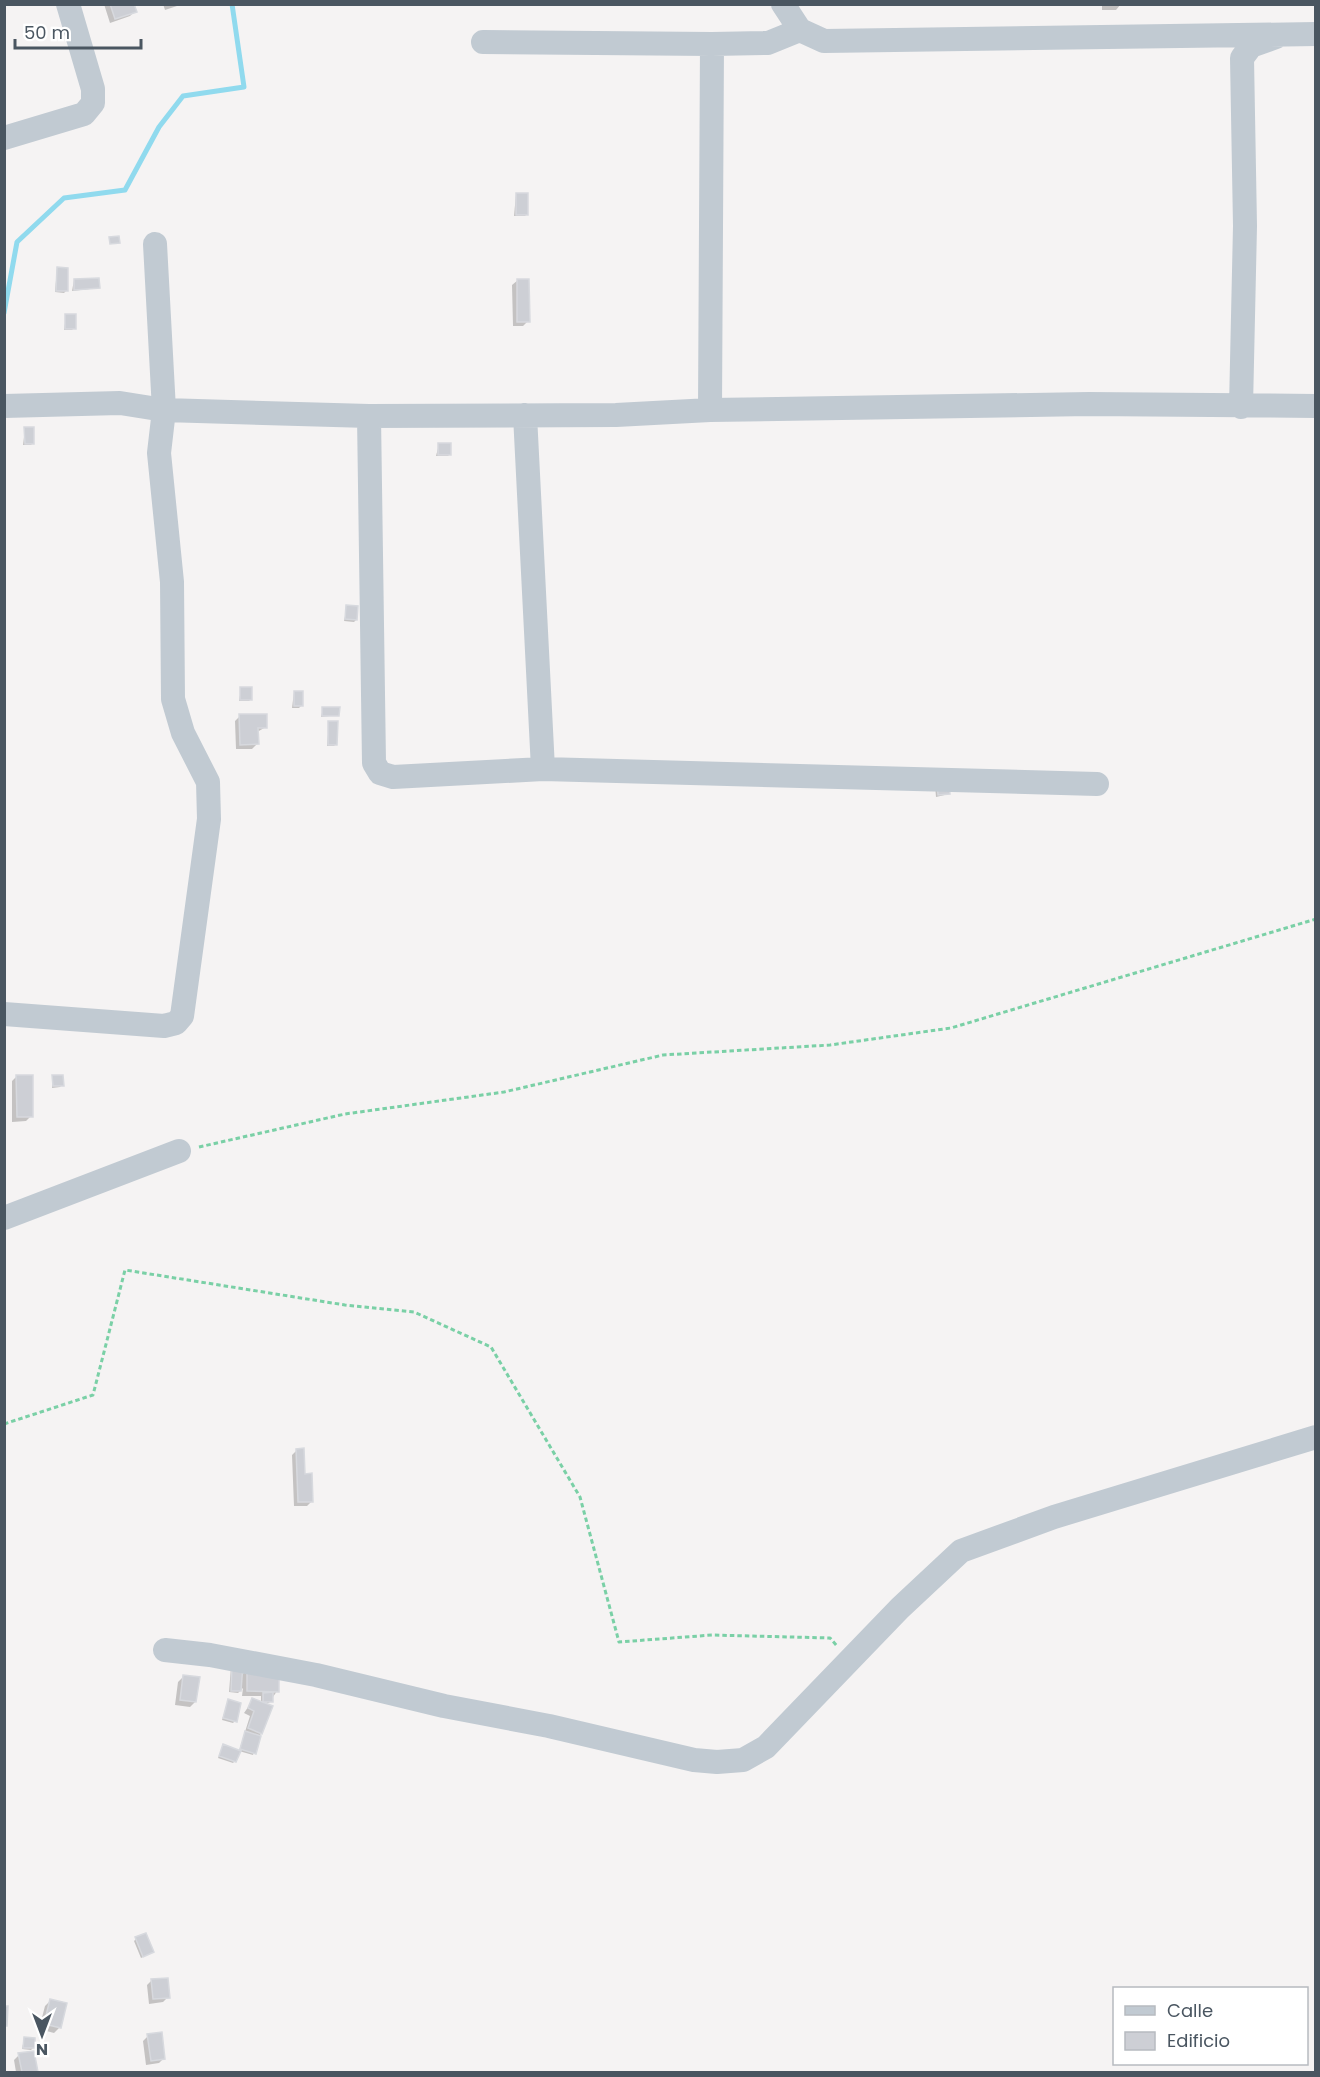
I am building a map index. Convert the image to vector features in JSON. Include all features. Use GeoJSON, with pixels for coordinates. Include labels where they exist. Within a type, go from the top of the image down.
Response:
{"type":"FeatureCollection","features":[{"type":"Feature","properties":{"kind":"street"},"geometry":{"type":"LineString","coordinates":[[4,138],[84,114],[93,103],[93,89],[68,4]]}},
{"type":"Feature","properties":{"kind":"street"},"geometry":{"type":"LineString","coordinates":[[783,4],[800,30],[824,41],[1316,34]]}},
{"type":"Feature","properties":{"kind":"street"},"geometry":{"type":"LineString","coordinates":[[483,42],[768,43],[800,30]]}},
{"type":"Feature","properties":{"kind":"street"},"geometry":{"type":"LineString","coordinates":[[1241,407],[1245,226],[1242,58],[1251,46],[1287,34]]}},
{"type":"Feature","properties":{"kind":"street"},"geometry":{"type":"LineString","coordinates":[[710,410],[712,44]]}},
{"type":"Feature","properties":{"kind":"street"},"geometry":{"type":"LineString","coordinates":[[4,1014],[164,1026],[176,1023],[182,1016],[209,819],[208,782],[183,733],[173,699],[172,582],[159,453],[164,410],[155,244]]}},
{"type":"Feature","properties":{"kind":"street"},"geometry":{"type":"LineString","coordinates":[[4,406],[120,403],[164,410],[369,416],[1089,404],[1316,406]]}},
{"type":"Feature","properties":{"kind":"street"},"geometry":{"type":"LineString","coordinates":[[525,415],[543,770]]}},
{"type":"Feature","properties":{"kind":"street"},"geometry":{"type":"LineString","coordinates":[[369,416],[374,763],[380,773],[393,777],[543,770],[1097,784]]}},
{"type":"Feature","properties":{"kind":"street"},"geometry":{"type":"LineString","coordinates":[[4,1218],[179,1151]]}},
{"type":"Feature","properties":{"kind":"street"},"geometry":{"type":"LineString","coordinates":[[165,1650],[210,1655],[316,1675],[444,1706],[549,1726],[694,1760],[717,1762],[743,1760],[766,1748],[900,1608],[961,1551],[1054,1517],[1316,1437]]}},
{"type":"Feature","properties":{"kind":"path"},"geometry":{"type":"LineString","coordinates":[[179,1151],[345,1114],[504,1092],[663,1055],[830,1045],[951,1028],[1316,919]]}},
{"type":"Feature","properties":{"kind":"path"},"geometry":{"type":"LineString","coordinates":[[4,1424],[93,1395],[125,1270],[345,1305],[414,1312],[491,1347],[580,1497],[619,1642],[712,1635],[830,1638],[850,1661]]}},
{"type":"Feature","properties":{"kind":"building"},"geometry":{"type":"Polygon","coordinates":[[[110,4],[134,4],[137,12],[115,19],[110,4]]]}},
{"type":"Feature","properties":{"kind":"building"},"geometry":{"type":"Polygon","coordinates":[[[516,193],[528,193],[528,215],[516,215],[516,193]]]}},
{"type":"Feature","properties":{"kind":"building"},"geometry":{"type":"Polygon","coordinates":[[[119,236],[120,243],[110,244],[109,237],[119,236]]]}},
{"type":"Feature","properties":{"kind":"building"},"geometry":{"type":"Polygon","coordinates":[[[57,267],[68,268],[68,291],[56,291],[57,267]]]}},
{"type":"Feature","properties":{"kind":"building"},"geometry":{"type":"Polygon","coordinates":[[[99,278],[100,288],[74,290],[74,279],[99,278]]]}},
{"type":"Feature","properties":{"kind":"building"},"geometry":{"type":"Polygon","coordinates":[[[517,279],[529,279],[530,322],[517,322],[517,279]]]}},
{"type":"Feature","properties":{"kind":"building"},"geometry":{"type":"Polygon","coordinates":[[[65,314],[76,314],[76,329],[65,329],[65,314]]]}},
{"type":"Feature","properties":{"kind":"building"},"geometry":{"type":"Polygon","coordinates":[[[24,427],[34,427],[34,444],[25,444],[24,427]]]}},
{"type":"Feature","properties":{"kind":"building"},"geometry":{"type":"Polygon","coordinates":[[[438,443],[451,443],[451,455],[438,455],[438,443]]]}},
{"type":"Feature","properties":{"kind":"building"},"geometry":{"type":"Polygon","coordinates":[[[346,605],[358,606],[357,620],[345,619],[346,605]]]}},
{"type":"Feature","properties":{"kind":"building"},"geometry":{"type":"Polygon","coordinates":[[[240,687],[252,687],[252,700],[240,700],[240,687]]]}},
{"type":"Feature","properties":{"kind":"building"},"geometry":{"type":"Polygon","coordinates":[[[294,691],[303,691],[303,706],[294,706],[294,691]]]}},
{"type":"Feature","properties":{"kind":"building"},"geometry":{"type":"Polygon","coordinates":[[[322,707],[340,707],[339,716],[322,716],[322,707]]]}},
{"type":"Feature","properties":{"kind":"building"},"geometry":{"type":"Polygon","coordinates":[[[239,714],[267,714],[267,728],[258,728],[259,744],[240,745],[239,714]]]}},
{"type":"Feature","properties":{"kind":"building"},"geometry":{"type":"Polygon","coordinates":[[[328,721],[338,721],[337,745],[328,745],[328,721]]]}},
{"type":"Feature","properties":{"kind":"building"},"geometry":{"type":"Polygon","coordinates":[[[937,781],[949,781],[950,794],[938,795],[937,781]]]}},
{"type":"Feature","properties":{"kind":"building"},"geometry":{"type":"Polygon","coordinates":[[[16,1075],[33,1075],[33,1117],[17,1117],[16,1075]]]}},
{"type":"Feature","properties":{"kind":"building"},"geometry":{"type":"Polygon","coordinates":[[[52,1075],[63,1075],[64,1086],[53,1086],[52,1075]]]}},
{"type":"Feature","properties":{"kind":"building"},"geometry":{"type":"Polygon","coordinates":[[[304,1448],[305,1474],[312,1473],[313,1502],[298,1502],[296,1449],[304,1448]]]}},
{"type":"Feature","properties":{"kind":"building"},"geometry":{"type":"Polygon","coordinates":[[[232,1664],[243,1664],[241,1691],[231,1691],[232,1664]]]}},
{"type":"Feature","properties":{"kind":"building"},"geometry":{"type":"Polygon","coordinates":[[[247,1667],[279,1671],[279,1692],[247,1691],[247,1667]]]}},
{"type":"Feature","properties":{"kind":"building"},"geometry":{"type":"Polygon","coordinates":[[[183,1675],[200,1677],[196,1702],[180,1700],[183,1675]]]}},
{"type":"Feature","properties":{"kind":"building"},"geometry":{"type":"Polygon","coordinates":[[[273,1692],[273,1702],[263,1702],[263,1693],[273,1692]]]}},
{"type":"Feature","properties":{"kind":"building"},"geometry":{"type":"Polygon","coordinates":[[[252,1698],[273,1706],[262,1734],[248,1728],[254,1711],[248,1708],[252,1698]]]}},
{"type":"Feature","properties":{"kind":"building"},"geometry":{"type":"Polygon","coordinates":[[[228,1699],[241,1703],[237,1722],[223,1718],[228,1699]]]}},
{"type":"Feature","properties":{"kind":"building"},"geometry":{"type":"Polygon","coordinates":[[[245,1731],[261,1736],[256,1754],[240,1749],[245,1731]]]}},
{"type":"Feature","properties":{"kind":"building"},"geometry":{"type":"Polygon","coordinates":[[[223,1744],[241,1751],[236,1762],[219,1756],[223,1744]]]}},
{"type":"Feature","properties":{"kind":"building"},"geometry":{"type":"Polygon","coordinates":[[[146,1933],[154,1952],[143,1957],[135,1937],[146,1933]]]}},
{"type":"Feature","properties":{"kind":"building"},"geometry":{"type":"Polygon","coordinates":[[[168,1978],[170,1998],[153,1999],[151,1979],[168,1978]]]}},
{"type":"Feature","properties":{"kind":"building"},"geometry":{"type":"Polygon","coordinates":[[[50,1999],[67,2003],[61,2028],[44,2024],[50,1999]]]}},
{"type":"Feature","properties":{"kind":"building"},"geometry":{"type":"Polygon","coordinates":[[[4,2006],[8,2006],[7,2026],[4,2026],[4,2006]]]}},
{"type":"Feature","properties":{"kind":"building"},"geometry":{"type":"Polygon","coordinates":[[[162,2032],[165,2059],[151,2061],[147,2034],[162,2032]]]}},
{"type":"Feature","properties":{"kind":"building"},"geometry":{"type":"Polygon","coordinates":[[[24,2037],[35,2038],[35,2048],[23,2048],[24,2037]]]}},
{"type":"Feature","properties":{"kind":"building"},"geometry":{"type":"Polygon","coordinates":[[[34,2051],[38,2072],[22,2072],[18,2053],[34,2051]]]}},
{"type":"Feature","properties":{"kind":"waterway"},"geometry":{"type":"LineString","coordinates":[[4,313],[17,242],[64,198],[125,190],[159,127],[183,96],[244,87],[232,4]]}}]}
